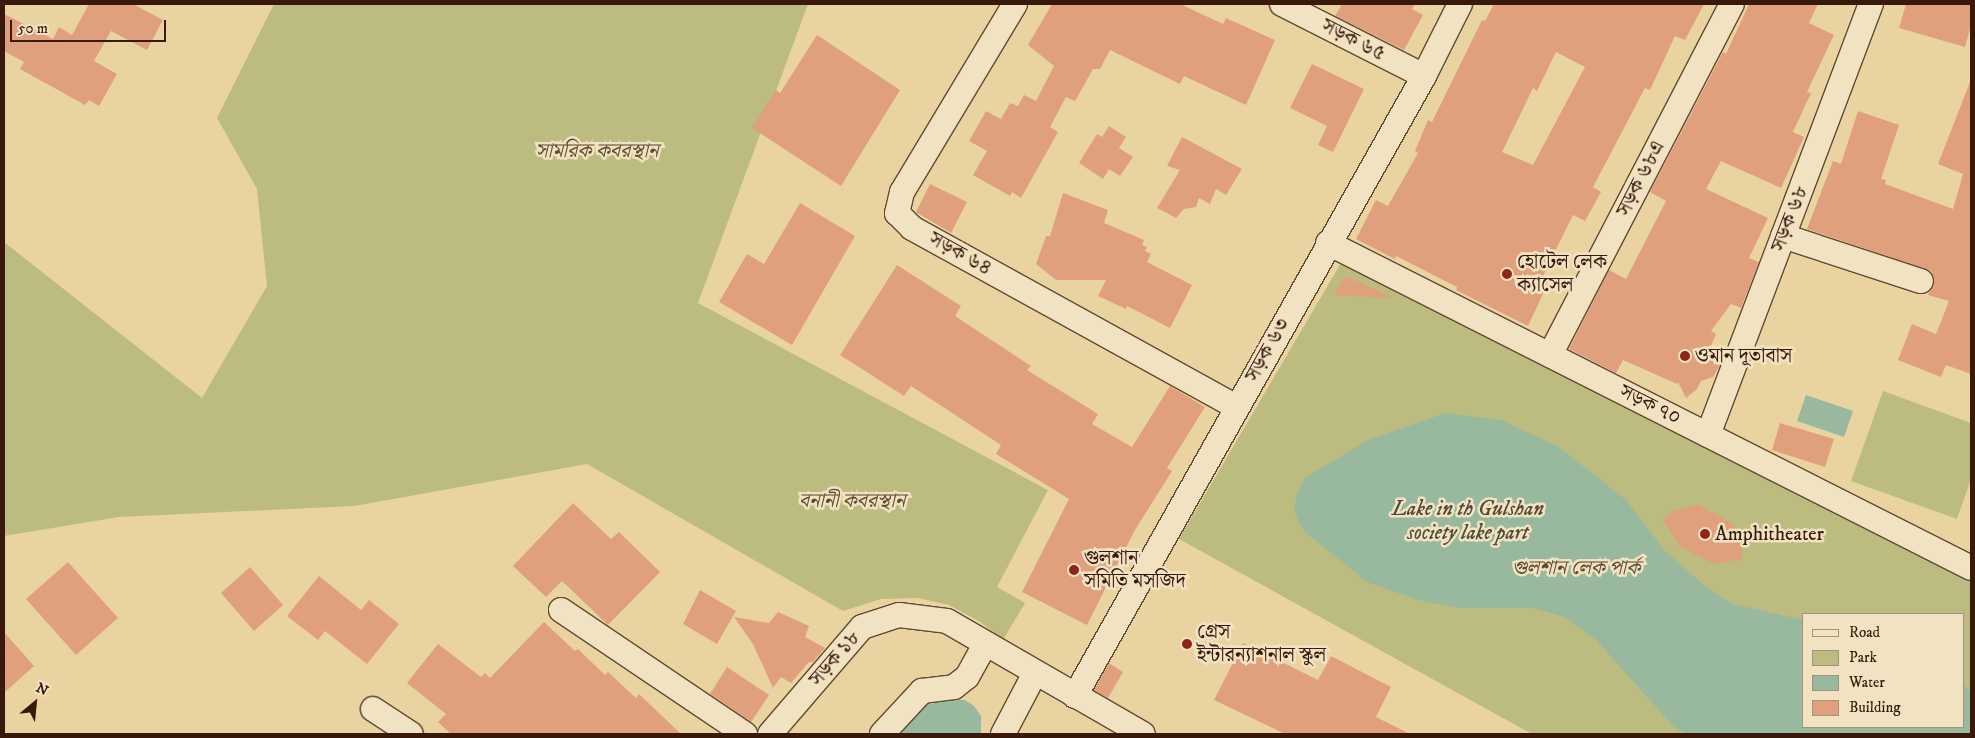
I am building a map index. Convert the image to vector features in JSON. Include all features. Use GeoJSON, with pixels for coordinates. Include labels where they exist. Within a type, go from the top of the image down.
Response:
{"type":"FeatureCollection","features":[{"type":"Feature","properties":{"kind":"street","name":"সড়ক ৬৪"},"geometry":{"type":"LineString","coordinates":[[1015,4],[902,192],[897,214],[912,228],[1236,407]]}},
{"type":"Feature","properties":{"kind":"street","name":"সড়ক ৬৫"},"geometry":{"type":"LineString","coordinates":[[1282,4],[1424,76]]}},
{"type":"Feature","properties":{"kind":"street","name":"সড়ক ৬৩"},"geometry":{"type":"LineString","coordinates":[[1075,696],[1328,243],[1424,76],[1460,4]]}},
{"type":"Feature","properties":{"kind":"street","name":"সড়ক ৬৮এ"},"geometry":{"type":"LineString","coordinates":[[1550,355],[1732,4]]}},
{"type":"Feature","properties":{"kind":"street","name":"সড়ক ৬৮"},"geometry":{"type":"LineString","coordinates":[[1708,435],[1871,4]]}},
{"type":"Feature","properties":{"kind":"street"},"geometry":{"type":"LineString","coordinates":[[1783,236],[1921,281]]}},
{"type":"Feature","properties":{"kind":"street","name":"সড়ক ৭০"},"geometry":{"type":"LineString","coordinates":[[1328,243],[1971,568]]}},
{"type":"Feature","properties":{"kind":"street"},"geometry":{"type":"LineString","coordinates":[[561,610],[745,734]]}},
{"type":"Feature","properties":{"kind":"street","name":"সড়ক ১৮"},"geometry":{"type":"LineString","coordinates":[[770,734],[862,627],[899,615],[947,621],[1143,734]]}},
{"type":"Feature","properties":{"kind":"street"},"geometry":{"type":"LineString","coordinates":[[882,734],[922,691],[954,686],[967,676],[985,644]]}},
{"type":"Feature","properties":{"kind":"street"},"geometry":{"type":"LineString","coordinates":[[1003,734],[1042,677]]}},
{"type":"Feature","properties":{"kind":"street"},"geometry":{"type":"LineString","coordinates":[[372,710],[411,734]]}},
{"type":"Feature","properties":{"kind":"green space"},"geometry":{"type":"Polygon","coordinates":[[[274,4],[808,4],[698,303],[1048,490],[997,587],[1025,603],[1003,640],[979,621],[949,605],[918,598],[881,599],[843,611],[587,464],[354,506],[119,517],[4,536],[4,242],[202,398],[267,286],[257,189],[217,118],[274,4]]]}},
{"type":"Feature","properties":{"kind":"green space","name":"গুলশান লেক পার্ক"},"geometry":{"type":"Polygon","coordinates":[[[1341,263],[1971,578],[1971,734],[1532,734],[1179,539],[1341,263]]]}},
{"type":"Feature","properties":{"kind":"green space"},"geometry":{"type":"Polygon","coordinates":[[[1883,391],[1971,423],[1971,479],[1957,519],[1851,481],[1883,391]]]}},
{"type":"Feature","properties":{"kind":"water"},"geometry":{"type":"Polygon","coordinates":[[[1806,395],[1853,411],[1844,437],[1797,421],[1806,395]]]}},
{"type":"Feature","properties":{"kind":"water","name":"Lake in th Gulshan society lake part"},"geometry":{"type":"Polygon","coordinates":[[[1446,413],[1501,420],[1559,447],[1626,500],[1665,551],[1707,588],[1733,604],[1802,620],[1802,728],[1965,728],[1965,686],[1971,692],[1971,734],[1687,734],[1674,727],[1597,641],[1565,617],[1533,608],[1460,608],[1418,600],[1367,582],[1305,532],[1298,521],[1294,509],[1297,494],[1305,478],[1370,439],[1446,413]]]}},
{"type":"Feature","properties":{"kind":"water"},"geometry":{"type":"Polygon","coordinates":[[[953,699],[965,700],[974,706],[981,716],[981,734],[898,734],[925,705],[953,699]]]}},
{"type":"Feature","properties":{"kind":"building"},"geometry":{"type":"Polygon","coordinates":[[[89,4],[133,4],[163,20],[147,50],[111,31],[94,61],[117,74],[99,106],[89,100],[85,105],[20,69],[24,62],[4,51],[4,14],[53,39],[59,27],[72,35],[89,4]]]}},
{"type":"Feature","properties":{"kind":"building"},"geometry":{"type":"Polygon","coordinates":[[[1052,4],[1180,4],[1223,24],[1226,18],[1275,40],[1246,105],[1184,76],[1180,84],[1110,50],[1100,69],[1093,69],[1075,101],[1066,97],[1050,127],[1058,132],[1021,198],[1012,192],[1010,196],[973,175],[987,151],[969,141],[986,111],[1001,119],[1010,103],[1018,106],[1024,95],[1036,101],[1054,66],[1028,45],[1052,4]]]}},
{"type":"Feature","properties":{"kind":"building"},"geometry":{"type":"Polygon","coordinates":[[[1342,4],[1415,4],[1412,9],[1423,15],[1404,50],[1335,16],[1342,4]]]}},
{"type":"Feature","properties":{"kind":"building"},"geometry":{"type":"Polygon","coordinates":[[[1494,4],[1704,4],[1685,40],[1675,36],[1650,90],[1645,88],[1593,187],[1601,192],[1585,221],[1573,215],[1542,278],[1549,281],[1528,326],[1456,290],[1457,287],[1396,256],[1395,259],[1356,239],[1376,200],[1388,206],[1418,153],[1415,151],[1428,120],[1432,122],[1482,20],[1485,21],[1494,4]],[[1556,52],[1537,91],[1533,88],[1502,152],[1533,165],[1585,67],[1556,52]]]}},
{"type":"Feature","properties":{"kind":"building"},"geometry":{"type":"Polygon","coordinates":[[[1749,4],[1818,4],[1809,23],[1834,35],[1807,92],[1811,93],[1793,132],[1804,137],[1781,188],[1721,161],[1706,189],[1768,218],[1749,258],[1759,262],[1741,308],[1731,304],[1711,331],[1716,334],[1711,346],[1716,351],[1720,365],[1713,377],[1701,381],[1697,389],[1686,398],[1678,382],[1677,384],[1623,360],[1616,373],[1569,349],[1609,270],[1626,279],[1666,201],[1650,192],[1723,52],[1726,54],[1749,4]]]}},
{"type":"Feature","properties":{"kind":"building"},"geometry":{"type":"Polygon","coordinates":[[[1906,4],[1971,4],[1971,25],[1965,47],[1899,28],[1906,4]]]}},
{"type":"Feature","properties":{"kind":"building"},"geometry":{"type":"Polygon","coordinates":[[[817,35],[900,90],[841,186],[752,128],[776,90],[780,93],[817,35]]]}},
{"type":"Feature","properties":{"kind":"building"},"geometry":{"type":"Polygon","coordinates":[[[1312,64],[1364,89],[1333,152],[1318,145],[1327,126],[1290,108],[1312,64]]]}},
{"type":"Feature","properties":{"kind":"building"},"geometry":{"type":"Polygon","coordinates":[[[1970,82],[1971,374],[1946,365],[1941,377],[1898,360],[1912,324],[1936,334],[1949,301],[1928,295],[1934,285],[1931,271],[1807,229],[1833,161],[1841,164],[1858,111],[1899,125],[1881,179],[1886,180],[1885,184],[1953,209],[1963,174],[1938,164],[1970,82]]]}},
{"type":"Feature","properties":{"kind":"building"},"geometry":{"type":"Polygon","coordinates":[[[1109,126],[1126,137],[1119,148],[1133,157],[1120,176],[1109,169],[1103,179],[1079,163],[1097,134],[1102,137],[1109,126]]]}},
{"type":"Feature","properties":{"kind":"building"},"geometry":{"type":"Polygon","coordinates":[[[1182,137],[1242,169],[1226,195],[1216,189],[1210,204],[1199,198],[1196,207],[1184,209],[1176,218],[1157,208],[1180,170],[1167,166],[1182,137]]]}},
{"type":"Feature","properties":{"kind":"building"},"geometry":{"type":"Polygon","coordinates":[[[930,184],[967,202],[951,233],[916,212],[930,184]]]}},
{"type":"Feature","properties":{"kind":"building"},"geometry":{"type":"Polygon","coordinates":[[[1063,193],[1108,210],[1104,223],[1144,240],[1142,245],[1147,247],[1145,251],[1151,254],[1147,262],[1192,285],[1170,328],[1127,306],[1126,309],[1098,296],[1106,280],[1056,280],[1036,264],[1046,236],[1050,236],[1063,193]]]}},
{"type":"Feature","properties":{"kind":"building"},"geometry":{"type":"Polygon","coordinates":[[[800,203],[855,236],[792,345],[719,302],[747,254],[764,264],[800,203]]]}},
{"type":"Feature","properties":{"kind":"building"},"geometry":{"type":"Polygon","coordinates":[[[897,265],[961,306],[955,316],[1031,366],[1027,370],[1098,414],[1092,424],[1132,447],[1170,386],[1205,407],[1167,468],[1172,471],[1135,530],[1087,625],[1022,592],[1069,499],[996,454],[1001,445],[911,386],[904,396],[840,355],[897,265]]]}},
{"type":"Feature","properties":{"kind":"building"},"geometry":{"type":"Polygon","coordinates":[[[1346,276],[1391,297],[1391,298],[1334,295],[1346,276]]]}},
{"type":"Feature","properties":{"kind":"building"},"geometry":{"type":"Polygon","coordinates":[[[1780,423],[1834,439],[1825,467],[1772,450],[1780,423]]]}},
{"type":"Feature","properties":{"kind":"building"},"geometry":{"type":"Polygon","coordinates":[[[573,503],[611,539],[619,532],[660,572],[608,625],[562,581],[546,597],[513,566],[573,503]]]}},
{"type":"Feature","properties":{"kind":"building","name":"Amphitheater"},"geometry":{"type":"Polygon","coordinates":[[[1698,505],[1734,524],[1741,544],[1742,559],[1715,564],[1680,547],[1663,520],[1672,511],[1698,505]]]}},
{"type":"Feature","properties":{"kind":"building"},"geometry":{"type":"Polygon","coordinates":[[[68,562],[118,618],[76,655],[26,599],[68,562]]]}},
{"type":"Feature","properties":{"kind":"building"},"geometry":{"type":"Polygon","coordinates":[[[250,567],[283,605],[254,631],[221,593],[250,567]]]}},
{"type":"Feature","properties":{"kind":"building"},"geometry":{"type":"Polygon","coordinates":[[[319,576],[361,610],[369,600],[399,624],[367,664],[325,631],[318,640],[287,616],[319,576]]]}},
{"type":"Feature","properties":{"kind":"building"},"geometry":{"type":"Polygon","coordinates":[[[700,590],[736,611],[717,644],[683,624],[700,590]]]}},
{"type":"Feature","properties":{"kind":"building"},"geometry":{"type":"Polygon","coordinates":[[[778,612],[809,626],[805,637],[825,648],[813,662],[809,662],[791,683],[781,677],[773,688],[753,644],[734,617],[769,623],[778,612]]]}},
{"type":"Feature","properties":{"kind":"building"},"geometry":{"type":"Polygon","coordinates":[[[544,622],[575,651],[578,649],[605,675],[608,672],[636,698],[639,694],[681,734],[451,734],[438,722],[446,714],[407,683],[438,644],[481,677],[485,673],[490,678],[544,622]]]}},
{"type":"Feature","properties":{"kind":"building"},"geometry":{"type":"Polygon","coordinates":[[[4,632],[34,666],[4,693],[4,632]]]}},
{"type":"Feature","properties":{"kind":"building"},"geometry":{"type":"Polygon","coordinates":[[[1243,643],[1318,680],[1331,656],[1391,687],[1376,717],[1410,734],[1285,734],[1214,700],[1243,643]]]}},
{"type":"Feature","properties":{"kind":"building"},"geometry":{"type":"Polygon","coordinates":[[[1109,663],[1123,672],[1108,698],[1094,690],[1109,663]]]}},
{"type":"Feature","properties":{"kind":"building"},"geometry":{"type":"Polygon","coordinates":[[[727,667],[769,695],[751,722],[710,694],[727,667]]]}},
{"type":"Feature","properties":{"kind":"place","name":"হোটেল লেক ক্যাসেল"},"geometry":{"type":"Point","coordinates":[1507,274]}},
{"type":"Feature","properties":{"kind":"place","name":"ওমান দূতাবাস"},"geometry":{"type":"Point","coordinates":[1685,356]}},
{"type":"Feature","properties":{"kind":"place","name":"Amphitheater"},"geometry":{"type":"Point","coordinates":[1705,534]}},
{"type":"Feature","properties":{"kind":"place","name":"গুলশান সমিতি মসজিদ"},"geometry":{"type":"Point","coordinates":[1074,570]}},
{"type":"Feature","properties":{"kind":"place","name":"গ্রেস ইন্টারন্যাশনাল স্কুল"},"geometry":{"type":"Point","coordinates":[1187,644]}},
{"type":"Feature","properties":{"kind":"park label","name":"সামরিক কবরস্থান"},"geometry":{"type":"Point","coordinates":[597,151]}},
{"type":"Feature","properties":{"kind":"park label","name":"বনানী কবরস্থান"},"geometry":{"type":"Point","coordinates":[852,501]}}]}
